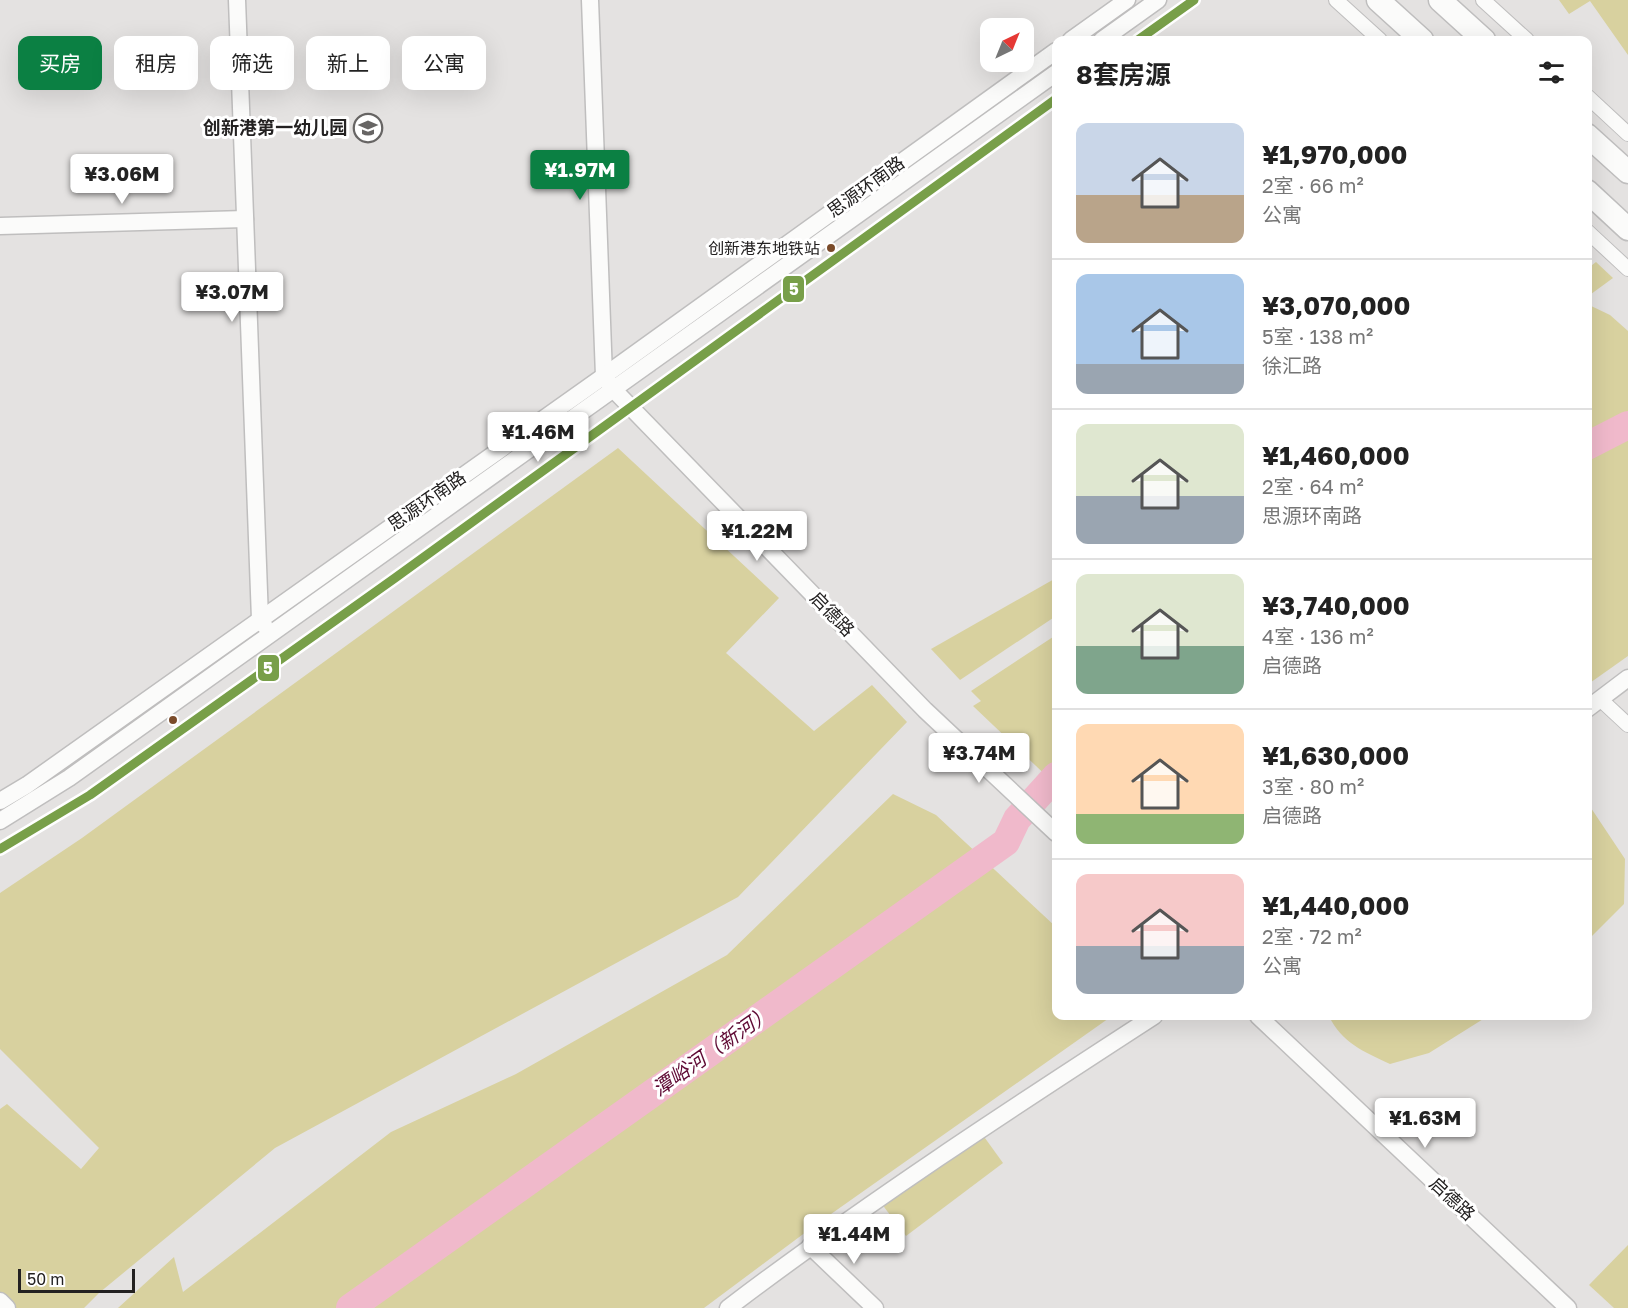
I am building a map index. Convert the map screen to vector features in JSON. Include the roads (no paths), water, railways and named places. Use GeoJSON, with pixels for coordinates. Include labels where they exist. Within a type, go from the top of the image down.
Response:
{"type":"FeatureCollection","features":[{"type":"Feature","properties":{"kind":"main road"},"geometry":{"type":"LineString","coordinates":[[1378,0],[1418,36]]}},
{"type":"Feature","properties":{"kind":"main road"},"geometry":{"type":"LineString","coordinates":[[1440,0],[1480,36]]}},
{"type":"Feature","properties":{"kind":"main road"},"geometry":{"type":"LineString","coordinates":[[1592,140],[1628,172]]}},
{"type":"Feature","properties":{"kind":"main road"},"geometry":{"type":"LineString","coordinates":[[1592,196],[1628,229]]}},
{"type":"Feature","properties":{"kind":"street"},"geometry":{"type":"LineString","coordinates":[[237,0],[260,619],[270,633]]}},
{"type":"Feature","properties":{"kind":"street"},"geometry":{"type":"LineString","coordinates":[[590,0],[609,383]]}},
{"type":"Feature","properties":{"kind":"street"},"geometry":{"type":"LineString","coordinates":[[1077,36],[1127,0]]}},
{"type":"Feature","properties":{"kind":"street"},"geometry":{"type":"LineString","coordinates":[[1107,36],[1158,0]]}},
{"type":"Feature","properties":{"kind":"street"},"geometry":{"type":"LineString","coordinates":[[1336,0],[1376,36]]}},
{"type":"Feature","properties":{"kind":"street"},"geometry":{"type":"LineString","coordinates":[[1483,0],[1523,36]]}},
{"type":"Feature","properties":{"kind":"street","name":"思源环南路"},"geometry":{"type":"LineString","coordinates":[[0,821],[69,778],[270,633],[1052,54]]}},
{"type":"Feature","properties":{"kind":"street","name":"思源环南路"},"geometry":{"type":"LineString","coordinates":[[0,801],[27,785],[260,619],[609,383],[1052,76]]}},
{"type":"Feature","properties":{"kind":"street"},"geometry":{"type":"LineString","coordinates":[[1592,101],[1628,134]]}},
{"type":"Feature","properties":{"kind":"street"},"geometry":{"type":"LineString","coordinates":[[0,226],[245,219]]}},
{"type":"Feature","properties":{"kind":"street"},"geometry":{"type":"LineString","coordinates":[[1592,236],[1628,268]]}},
{"type":"Feature","properties":{"kind":"street","name":"启德路"},"geometry":{"type":"LineString","coordinates":[[609,383],[925,710],[1052,829]]}},
{"type":"Feature","properties":{"kind":"street"},"geometry":{"type":"LineString","coordinates":[[1628,678],[1594,704],[1628,725]]}},
{"type":"Feature","properties":{"kind":"street"},"geometry":{"type":"LineString","coordinates":[[728,1308],[810,1246],[973,1134],[1148,1020]]}},
{"type":"Feature","properties":{"kind":"street","name":"启德路"},"geometry":{"type":"LineString","coordinates":[[1262,1020],[1568,1308]]}},
{"type":"Feature","properties":{"kind":"street"},"geometry":{"type":"LineString","coordinates":[[810,1246],[875,1308]]}},
{"type":"Feature","properties":{"kind":"street"},"geometry":{"type":"LineString","coordinates":[[0,1301],[7,1308]]}},
{"type":"Feature","properties":{"kind":"waterway","name":"潭峪河（新河）"},"geometry":{"type":"LineString","coordinates":[[1592,443],[1628,425]]}},
{"type":"Feature","properties":{"kind":"waterway","name":"潭峪河（新河）"},"geometry":{"type":"LineString","coordinates":[[350,1308],[1006,842],[1017,819],[1052,780]]}},
{"type":"Feature","properties":{"kind":"place","name":"创新港第一幼儿园"},"geometry":{"type":"Point","coordinates":[368,128]}},
{"type":"Feature","properties":{"kind":"place","name":"创新港东地铁站"},"geometry":{"type":"Point","coordinates":[831,248]}}]}
